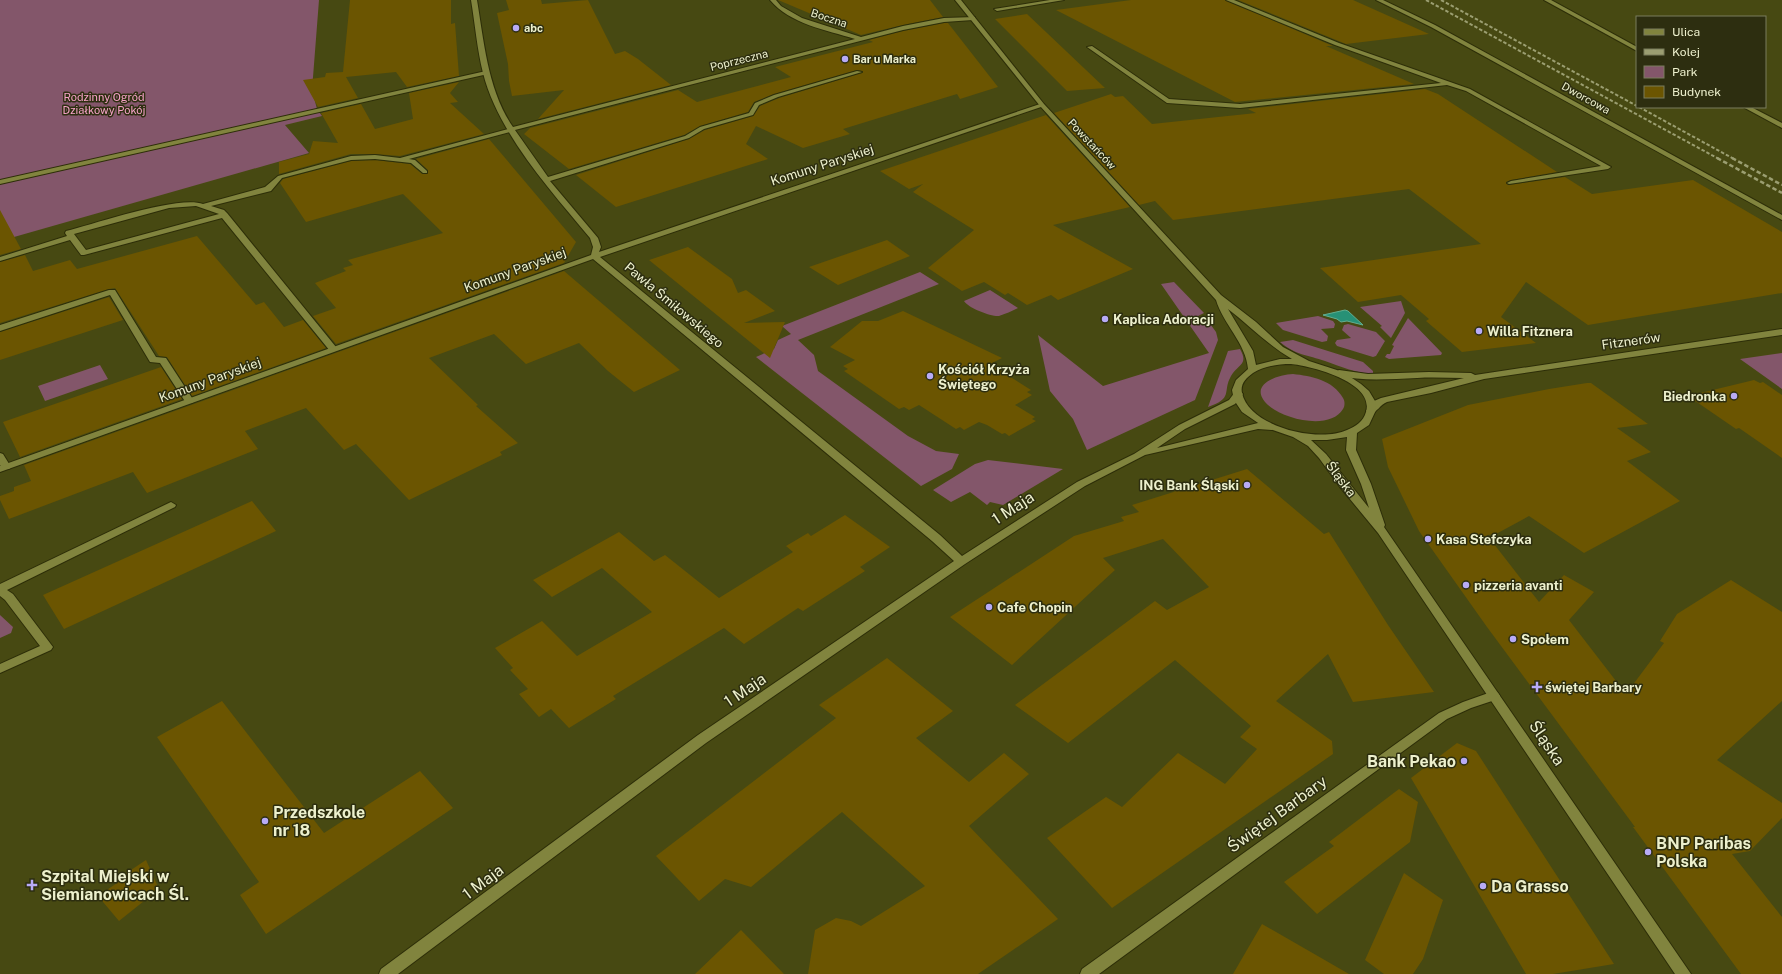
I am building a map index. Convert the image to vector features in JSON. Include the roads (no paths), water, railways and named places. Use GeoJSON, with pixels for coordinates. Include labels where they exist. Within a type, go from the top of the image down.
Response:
{"type":"FeatureCollection","features":[{"type":"Feature","properties":{"kind":"street"},"geometry":{"type":"LineString","coordinates":[[474,0],[486,73],[504,119],[546,180],[594,238],[597,247],[594,256]]}},
{"type":"Feature","properties":{"kind":"street","name":"Boczna"},"geometry":{"type":"LineString","coordinates":[[773,0],[785,12],[797,18],[861,39]]}},
{"type":"Feature","properties":{"kind":"street","name":"Powstańców"},"geometry":{"type":"LineString","coordinates":[[958,0],[1042,105],[1218,297],[1253,324],[1280,349],[1306,363]]}},
{"type":"Feature","properties":{"kind":"street"},"geometry":{"type":"LineString","coordinates":[[997,9],[1061,0]]}},
{"type":"Feature","properties":{"kind":"street"},"geometry":{"type":"LineString","coordinates":[[1229,0],[1337,44],[1468,90],[1608,167],[1511,183]]}},
{"type":"Feature","properties":{"kind":"street","name":"Dworcowa"},"geometry":{"type":"LineString","coordinates":[[1379,0],[1433,26],[1782,218]]}},
{"type":"Feature","properties":{"kind":"street"},"geometry":{"type":"LineString","coordinates":[[1547,0],[1636,48]]}},
{"type":"Feature","properties":{"kind":"street","name":"Poprzeczna"},"geometry":{"type":"LineString","coordinates":[[398,160],[511,129],[861,39],[922,24],[973,18]]}},
{"type":"Feature","properties":{"kind":"street"},"geometry":{"type":"LineString","coordinates":[[1090,46],[1167,101],[1240,106],[1449,83]]}},
{"type":"Feature","properties":{"kind":"street"},"geometry":{"type":"LineString","coordinates":[[546,180],[687,137],[702,128],[751,114],[757,104],[776,96],[859,72]]}},
{"type":"Feature","properties":{"kind":"street"},"geometry":{"type":"LineString","coordinates":[[0,182],[486,73]]}},
{"type":"Feature","properties":{"kind":"street","name":"Komuny Paryskiej"},"geometry":{"type":"LineString","coordinates":[[3,468],[594,256],[1042,105]]}},
{"type":"Feature","properties":{"kind":"street"},"geometry":{"type":"LineString","coordinates":[[1748,108],[1782,126]]}},
{"type":"Feature","properties":{"kind":"street"},"geometry":{"type":"LineString","coordinates":[[203,206],[268,189],[280,177],[351,158],[375,157],[413,161],[425,172]]}},
{"type":"Feature","properties":{"kind":"street"},"geometry":{"type":"LineString","coordinates":[[224,215],[84,253],[69,233],[169,206],[197,204],[221,212],[224,215],[245,239],[333,350]]}},
{"type":"Feature","properties":{"kind":"street"},"geometry":{"type":"LineString","coordinates":[[0,259],[72,237]]}},
{"type":"Feature","properties":{"kind":"street","name":"Pawła Śmiłowskiego"},"geometry":{"type":"LineString","coordinates":[[594,256],[936,538],[961,561]]}},
{"type":"Feature","properties":{"kind":"street"},"geometry":{"type":"LineString","coordinates":[[0,328],[112,292],[153,360],[163,360],[189,401]]}},
{"type":"Feature","properties":{"kind":"street","name":"Powstańców"},"geometry":{"type":"LineString","coordinates":[[1218,297],[1233,326],[1247,347],[1253,361],[1252,369]]}},
{"type":"Feature","properties":{"kind":"street","name":"Fitznerów"},"geometry":{"type":"LineString","coordinates":[[1353,431],[1368,420],[1371,411],[1377,403],[1384,400],[1431,390],[1483,376],[1782,332]]}},
{"type":"Feature","properties":{"kind":"street"},"geometry":{"type":"LineString","coordinates":[[1353,431],[1341,435],[1326,437],[1295,434],[1272,427],[1259,420],[1249,412],[1242,403],[1238,394],[1238,386],[1241,378],[1252,369],[1272,362],[1306,363],[1323,367],[1339,373],[1353,381],[1370,401],[1371,411]]}},
{"type":"Feature","properties":{"kind":"street","name":"Fitznerów"},"geometry":{"type":"LineString","coordinates":[[1339,373],[1358,377],[1376,378],[1416,375],[1483,376]]}},
{"type":"Feature","properties":{"kind":"street","name":"1 Maja"},"geometry":{"type":"LineString","coordinates":[[386,974],[702,739],[961,561],[1074,488],[1137,456],[1182,427],[1211,414],[1232,402],[1238,394]]}},
{"type":"Feature","properties":{"kind":"street","name":"1 Maja"},"geometry":{"type":"LineString","coordinates":[[1137,456],[1258,426],[1272,427]]}},
{"type":"Feature","properties":{"kind":"street","name":"Śląska"},"geometry":{"type":"LineString","coordinates":[[1353,431],[1350,440],[1351,450],[1366,484],[1382,531]]}},
{"type":"Feature","properties":{"kind":"street","name":"Śląska"},"geometry":{"type":"LineString","coordinates":[[1295,434],[1320,451],[1343,484],[1382,531],[1684,974]]}},
{"type":"Feature","properties":{"kind":"street"},"geometry":{"type":"LineString","coordinates":[[0,456],[3,468]]}},
{"type":"Feature","properties":{"kind":"street"},"geometry":{"type":"LineString","coordinates":[[0,669],[47,647],[9,597],[0,590],[171,505]]}},
{"type":"Feature","properties":{"kind":"street","name":"Świętej Barbary"},"geometry":{"type":"LineString","coordinates":[[1087,974],[1443,716],[1467,705],[1494,696]]}},
{"type":"Feature","properties":{"kind":"water"},"geometry":{"type":"Polygon","coordinates":[[[1345,310],[1363,325],[1347,321],[1341,322],[1337,319],[1323,315],[1345,310]]]}},
{"type":"Feature","properties":{"kind":"railway"},"geometry":{"type":"LineString","coordinates":[[1426,0],[1719,159]]}},
{"type":"Feature","properties":{"kind":"railway"},"geometry":{"type":"LineString","coordinates":[[1441,0],[1636,105]]}},
{"type":"Feature","properties":{"kind":"railway"},"geometry":{"type":"LineString","coordinates":[[1641,108],[1734,159]]}},
{"type":"Feature","properties":{"kind":"railway"},"geometry":{"type":"LineString","coordinates":[[1717,158],[1782,193]]}},
{"type":"Feature","properties":{"kind":"railway"},"geometry":{"type":"LineString","coordinates":[[1732,158],[1782,185]]}},
{"type":"Feature","properties":{"kind":"place","name":"abc"},"geometry":{"type":"Point","coordinates":[516,28]}},
{"type":"Feature","properties":{"kind":"place","name":"Bar u Marka"},"geometry":{"type":"Point","coordinates":[845,59]}},
{"type":"Feature","properties":{"kind":"place","name":"Kaplica Adoracji"},"geometry":{"type":"Point","coordinates":[1105,319]}},
{"type":"Feature","properties":{"kind":"place","name":"Willa Fitznera"},"geometry":{"type":"Point","coordinates":[1479,331]}},
{"type":"Feature","properties":{"kind":"place","name":"Kościół Krzyża Świętego"},"geometry":{"type":"Point","coordinates":[930,376]}},
{"type":"Feature","properties":{"kind":"place","name":"Biedronka"},"geometry":{"type":"Point","coordinates":[1734,396]}},
{"type":"Feature","properties":{"kind":"place","name":"ING Bank Śląski"},"geometry":{"type":"Point","coordinates":[1247,485]}},
{"type":"Feature","properties":{"kind":"place","name":"Kasa Stefczyka"},"geometry":{"type":"Point","coordinates":[1428,539]}},
{"type":"Feature","properties":{"kind":"place","name":"pizzeria avanti"},"geometry":{"type":"Point","coordinates":[1466,585]}},
{"type":"Feature","properties":{"kind":"place","name":"Cafe Chopin"},"geometry":{"type":"Point","coordinates":[989,607]}},
{"type":"Feature","properties":{"kind":"place","name":"Społem"},"geometry":{"type":"Point","coordinates":[1513,639]}},
{"type":"Feature","properties":{"kind":"place","name":"świętej Barbary"},"geometry":{"type":"Point","coordinates":[1537,687]}},
{"type":"Feature","properties":{"kind":"place","name":"Bank Pekao"},"geometry":{"type":"Point","coordinates":[1464,761]}},
{"type":"Feature","properties":{"kind":"place","name":"Przedszkole nr 18"},"geometry":{"type":"Point","coordinates":[265,821]}},
{"type":"Feature","properties":{"kind":"place","name":"BNP Paribas Polska"},"geometry":{"type":"Point","coordinates":[1648,852]}},
{"type":"Feature","properties":{"kind":"place","name":"Szpital Miejski w Siemianowicach Śl."},"geometry":{"type":"Point","coordinates":[32,885]}},
{"type":"Feature","properties":{"kind":"place","name":"Da Grasso"},"geometry":{"type":"Point","coordinates":[1483,886]}},
{"type":"Feature","properties":{"kind":"park label","name":"Rodzinny Ogród Działkowy Pokój"},"geometry":{"type":"Point","coordinates":[104,103]}}]}
